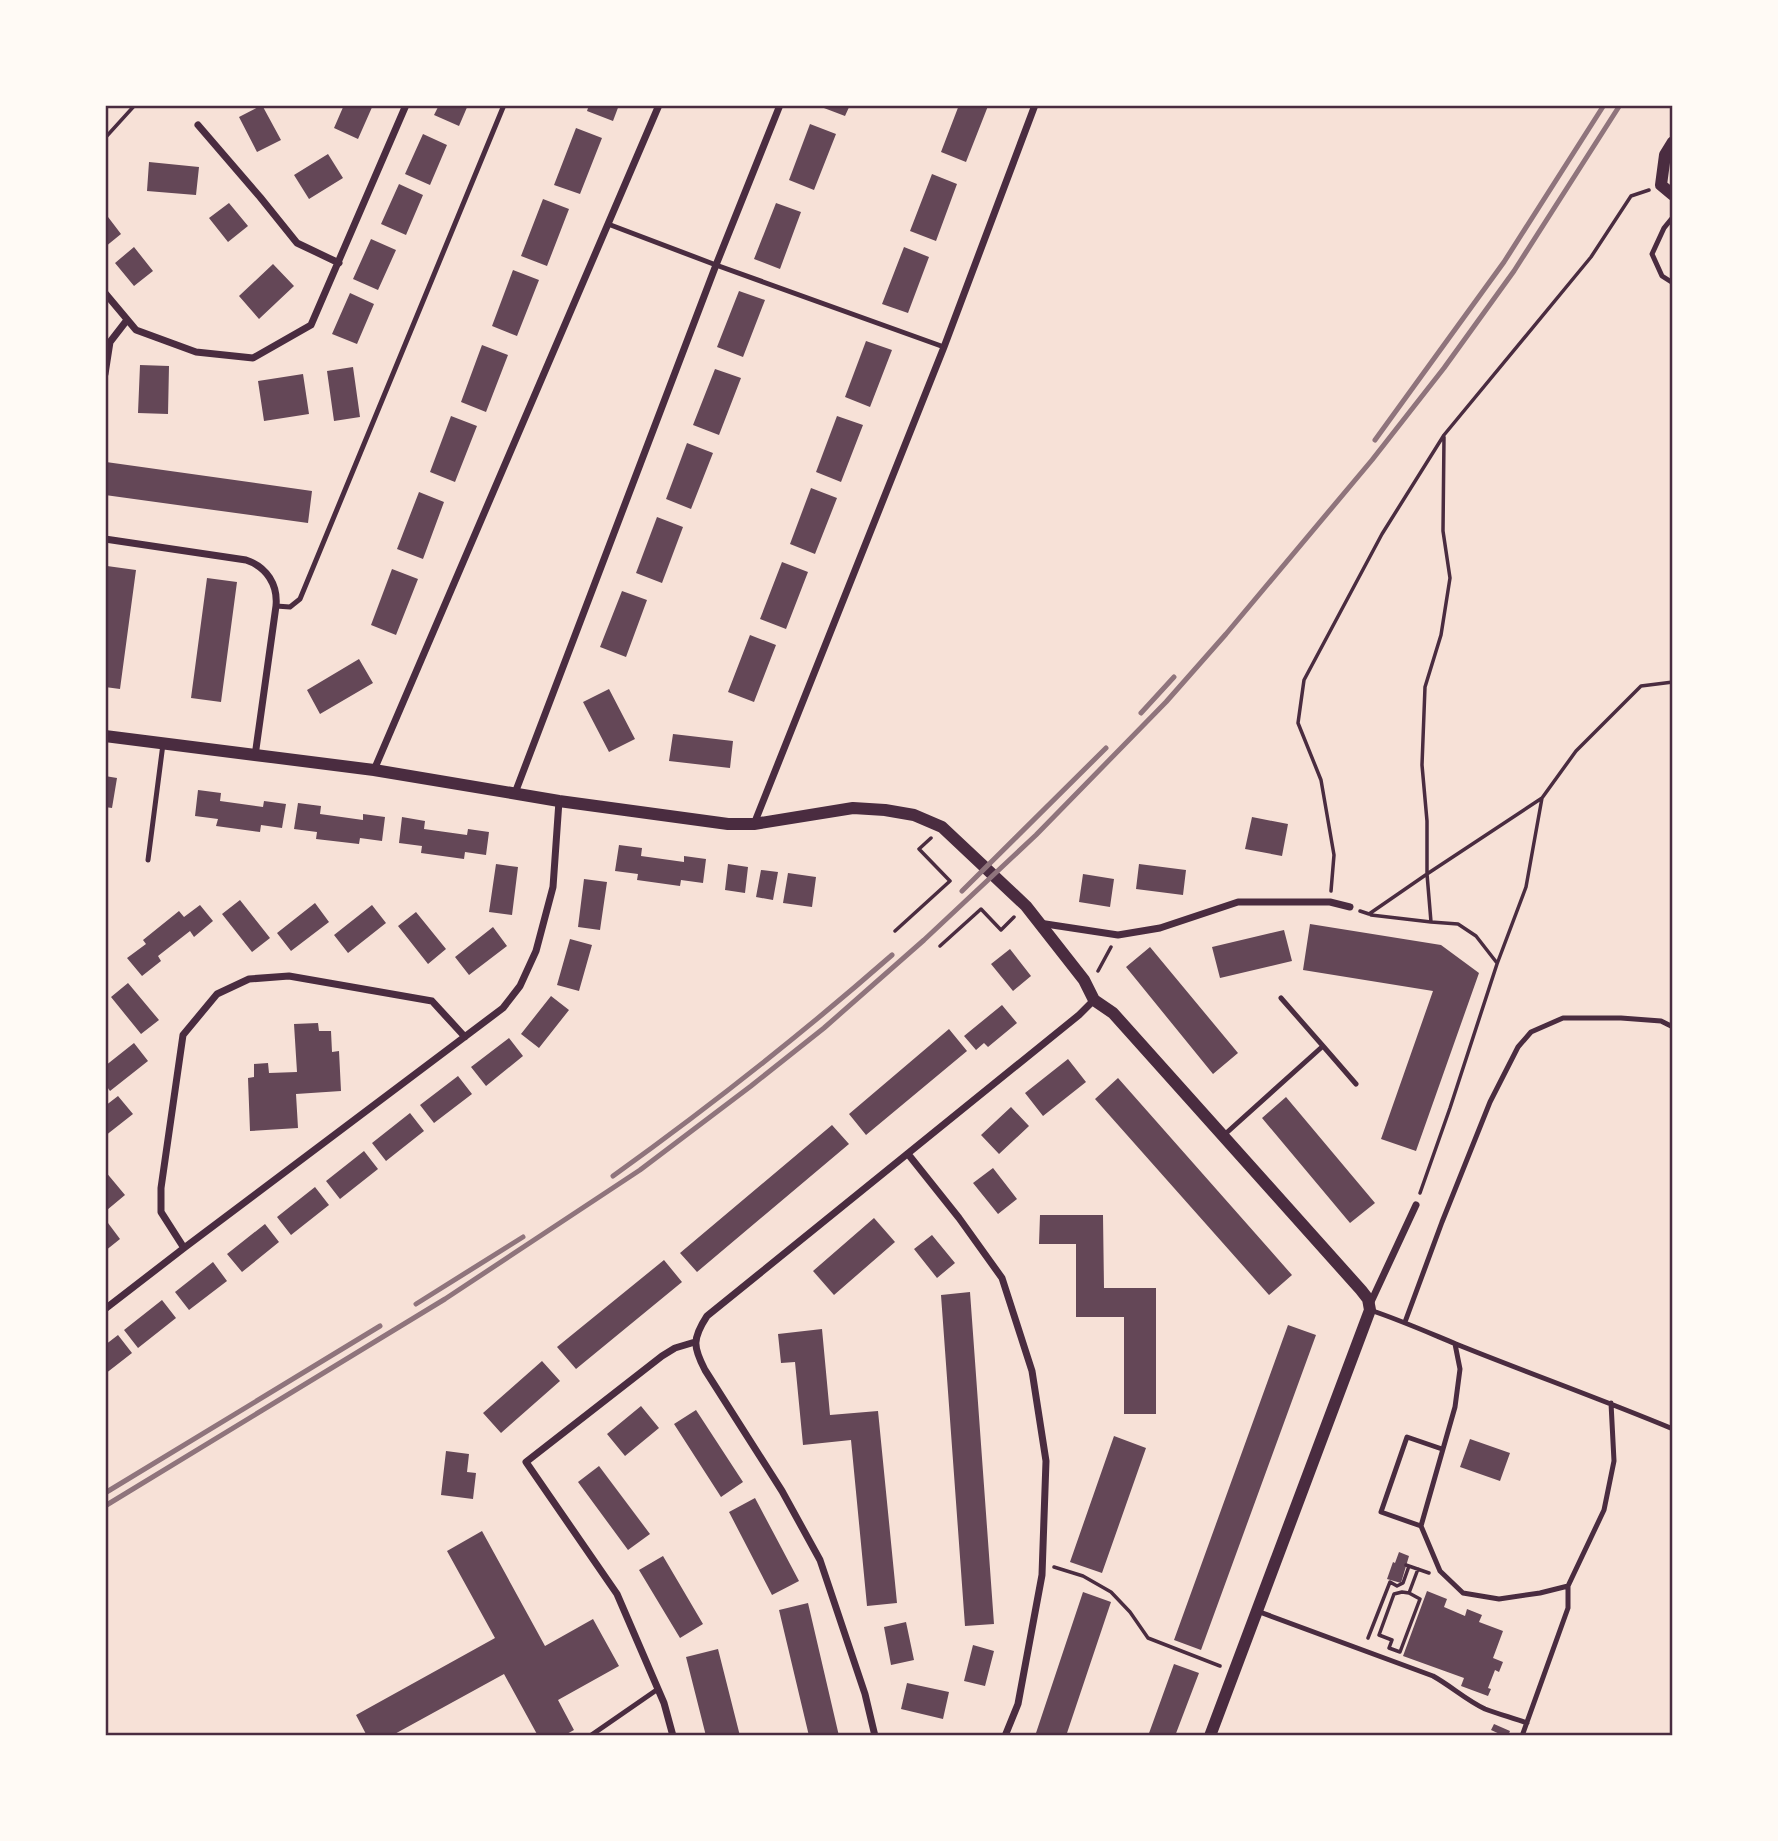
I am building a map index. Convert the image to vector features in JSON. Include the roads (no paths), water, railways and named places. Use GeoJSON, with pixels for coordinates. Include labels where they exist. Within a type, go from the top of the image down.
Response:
{"type":"FeatureCollection","features":[{"type":"Feature","properties":{"kind":"street"},"geometry":{"type":"LineString","coordinates":[[105,293],[136,330],[196,352],[253,358],[311,325],[406,105]]}},
{"type":"Feature","properties":{"kind":"street"},"geometry":{"type":"LineString","coordinates":[[374,770],[660,105]]}},
{"type":"Feature","properties":{"kind":"street"},"geometry":{"type":"LineString","coordinates":[[514,793],[780,105]]}},
{"type":"Feature","properties":{"kind":"street"},"geometry":{"type":"LineString","coordinates":[[754,824],[944,346],[1035,105]]}},
{"type":"Feature","properties":{"kind":"street"},"geometry":{"type":"LineString","coordinates":[[198,125],[297,243],[339,263]]}},
{"type":"Feature","properties":{"kind":"street"},"geometry":{"type":"LineString","coordinates":[[1673,142],[1665,155],[1661,186],[1673,195]]}},
{"type":"Feature","properties":{"kind":"street"},"geometry":{"type":"LineString","coordinates":[[105,374],[110,342],[127,320]]}},
{"type":"Feature","properties":{"kind":"street"},"geometry":{"type":"LineString","coordinates":[[105,539],[235,557],[262,568],[272,581],[277,597],[255,755]]}},
{"type":"Feature","properties":{"kind":"street"},"geometry":{"type":"LineString","coordinates":[[105,736],[374,770],[559,801],[728,824],[754,824],[853,808],[914,815],[942,827],[1026,906],[1084,980],[1094,1000],[1113,1013],[1361,1290],[1370,1307]]}},
{"type":"Feature","properties":{"kind":"street"},"geometry":{"type":"LineString","coordinates":[[105,1309],[503,1008],[520,986],[536,951],[553,887],[559,801]]}},
{"type":"Feature","properties":{"kind":"street"},"geometry":{"type":"LineString","coordinates":[[1038,923],[1118,935],[1160,928],[1238,902],[1330,902],[1350,906]]}},
{"type":"Feature","properties":{"kind":"street"},"geometry":{"type":"LineString","coordinates":[[184,1248],[161,1212],[161,1188],[183,1035],[218,994],[249,979],[289,976],[432,1001],[465,1037]]}},
{"type":"Feature","properties":{"kind":"street"},"geometry":{"type":"LineString","coordinates":[[875,1736],[865,1694],[820,1560],[782,1491],[705,1370],[697,1352],[696,1334],[707,1316],[1079,1015],[1094,1000]]}},
{"type":"Feature","properties":{"kind":"street"},"geometry":{"type":"LineString","coordinates":[[908,1154],[1002,1278],[1032,1371],[1046,1461],[1042,1575],[1018,1704],[1005,1736]]}},
{"type":"Feature","properties":{"kind":"street"},"geometry":{"type":"LineString","coordinates":[[1210,1736],[1370,1307],[1416,1205]]}},
{"type":"Feature","properties":{"kind":"street"},"geometry":{"type":"LineString","coordinates":[[673,1736],[664,1703],[617,1594],[526,1462],[662,1356],[675,1348],[695,1342]]}},
{"type":"Feature","properties":{"kind":"lane"},"geometry":{"type":"LineString","coordinates":[[276,606],[289,607],[300,599],[504,105]]}},
{"type":"Feature","properties":{"kind":"lane"},"geometry":{"type":"LineString","coordinates":[[1673,217],[1664,228],[1652,254],[1662,276],[1673,283]]}},
{"type":"Feature","properties":{"kind":"lane"},"geometry":{"type":"LineString","coordinates":[[608,223],[716,265],[944,346]]}},
{"type":"Feature","properties":{"kind":"lane"},"geometry":{"type":"LineString","coordinates":[[148,859],[163,744]]}},
{"type":"Feature","properties":{"kind":"lane"},"geometry":{"type":"LineString","coordinates":[[1281,998],[1356,1084]]}},
{"type":"Feature","properties":{"kind":"lane"},"geometry":{"type":"LineString","coordinates":[[1405,1322],[1490,1102],[1518,1047],[1531,1032],[1563,1018],[1661,1021],[1673,1027]]}},
{"type":"Feature","properties":{"kind":"lane"},"geometry":{"type":"LineString","coordinates":[[1223,1136],[1323,1046]]}},
{"type":"Feature","properties":{"kind":"lane"},"geometry":{"type":"LineString","coordinates":[[1370,1307],[1455,1344],[1673,1429]]}},
{"type":"Feature","properties":{"kind":"lane"},"geometry":{"type":"LineString","coordinates":[[1455,1344],[1460,1369],[1455,1408],[1421,1526],[1440,1571],[1462,1593],[1499,1599],[1540,1594],[1568,1586]]}},
{"type":"Feature","properties":{"kind":"lane"},"geometry":{"type":"LineString","coordinates":[[1522,1736],[1567,1608],[1568,1586],[1604,1510],[1614,1461],[1611,1403]]}},
{"type":"Feature","properties":{"kind":"lane"},"geometry":{"type":"LineString","coordinates":[[1421,1526],[1381,1512],[1407,1437],[1442,1449]]}},
{"type":"Feature","properties":{"kind":"lane"},"geometry":{"type":"LineString","coordinates":[[1257,1611],[1433,1676],[1485,1709],[1527,1723]]}},
{"type":"Feature","properties":{"kind":"lane"},"geometry":{"type":"LineString","coordinates":[[590,1736],[658,1689]]}},
{"type":"Feature","properties":{"kind":"railway"},"geometry":{"type":"LineString","coordinates":[[1375,440],[1504,262],[1604,105]]}},
{"type":"Feature","properties":{"kind":"railway"},"geometry":{"type":"LineString","coordinates":[[105,1506],[445,1299],[640,1170],[824,1028],[924,940],[1036,835],[1166,702],[1372,460],[1444,368],[1514,271],[1620,105]]}},
{"type":"Feature","properties":{"kind":"railway"},"geometry":{"type":"LineString","coordinates":[[1141,713],[1174,677]]}},
{"type":"Feature","properties":{"kind":"railway"},"geometry":{"type":"LineString","coordinates":[[962,891],[1106,748]]}},
{"type":"Feature","properties":{"kind":"railway"},"geometry":{"type":"LineString","coordinates":[[613,1176],[755,1069],[892,955]]}},
{"type":"Feature","properties":{"kind":"railway"},"geometry":{"type":"LineString","coordinates":[[416,1304],[523,1237]]}},
{"type":"Feature","properties":{"kind":"railway"},"geometry":{"type":"LineString","coordinates":[[105,1493],[380,1326]]}}]}
